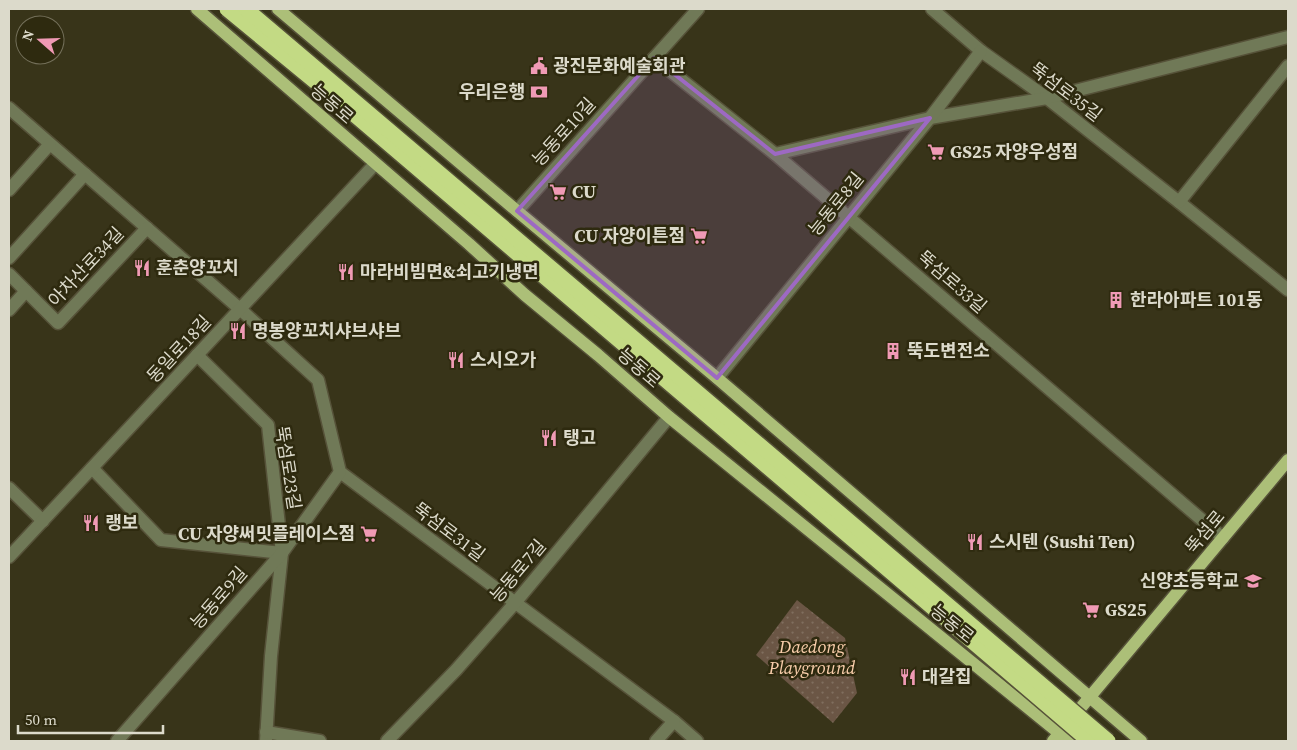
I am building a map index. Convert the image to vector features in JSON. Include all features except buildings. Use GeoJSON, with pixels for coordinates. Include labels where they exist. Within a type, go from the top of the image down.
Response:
{"type":"FeatureCollection","features":[{"type":"Feature","properties":{"kind":"highway"},"geometry":{"type":"LineString","coordinates":[[227,9],[329,93],[1089,741]]}},
{"type":"Feature","properties":{"kind":"highway"},"geometry":{"type":"LineString","coordinates":[[246,9],[1108,741]]}},
{"type":"Feature","properties":{"kind":"main road","name":"능동로"},"geometry":{"type":"LineString","coordinates":[[197,9],[469,244],[525,295],[1060,739]]}},
{"type":"Feature","properties":{"kind":"main road","name":"능동로"},"geometry":{"type":"LineString","coordinates":[[278,9],[717,378],[1141,741]]}},
{"type":"Feature","properties":{"kind":"main road","name":"뚝섬로"},"geometry":{"type":"LineString","coordinates":[[1060,739],[1089,697],[1288,460]]}},
{"type":"Feature","properties":{"kind":"street","name":"능동로10길"},"geometry":{"type":"LineString","coordinates":[[517,211],[698,9]]}},
{"type":"Feature","properties":{"kind":"street","name":"뚝섬로35길"},"geometry":{"type":"LineString","coordinates":[[932,9],[981,51],[1047,98],[1288,290]]}},
{"type":"Feature","properties":{"kind":"street"},"geometry":{"type":"LineString","coordinates":[[775,154],[930,118],[1047,98],[1288,37]]}},
{"type":"Feature","properties":{"kind":"street","name":"능동로8길"},"geometry":{"type":"LineString","coordinates":[[717,378],[930,118],[981,51]]}},
{"type":"Feature","properties":{"kind":"street","name":"뚝섬로33길"},"geometry":{"type":"LineString","coordinates":[[654,58],[775,154],[1223,538]]}},
{"type":"Feature","properties":{"kind":"street"},"geometry":{"type":"LineString","coordinates":[[1179,202],[1288,66]]}},
{"type":"Feature","properties":{"kind":"street","name":"아차산로34길"},"geometry":{"type":"LineString","coordinates":[[9,108],[240,309]]}},
{"type":"Feature","properties":{"kind":"street"},"geometry":{"type":"LineString","coordinates":[[9,190],[50,144]]}},
{"type":"Feature","properties":{"kind":"street","name":"동일로18길"},"geometry":{"type":"LineString","coordinates":[[9,557],[375,164]]}},
{"type":"Feature","properties":{"kind":"street"},"geometry":{"type":"LineString","coordinates":[[9,258],[85,174]]}},
{"type":"Feature","properties":{"kind":"street","name":"아차산로34길"},"geometry":{"type":"LineString","coordinates":[[9,274],[58,323],[146,228]]}},
{"type":"Feature","properties":{"kind":"street"},"geometry":{"type":"LineString","coordinates":[[9,310],[26,291]]}},
{"type":"Feature","properties":{"kind":"street"},"geometry":{"type":"LineString","coordinates":[[240,309],[318,380],[340,472]]}},
{"type":"Feature","properties":{"kind":"street","name":"뚝섬로23길"},"geometry":{"type":"LineString","coordinates":[[197,355],[268,425],[282,554],[271,656],[266,737]]}},
{"type":"Feature","properties":{"kind":"street","name":"능동로7길"},"geometry":{"type":"LineString","coordinates":[[388,741],[456,670],[515,603],[670,417]]}},
{"type":"Feature","properties":{"kind":"street"},"geometry":{"type":"LineString","coordinates":[[92,468],[161,540],[282,554]]}},
{"type":"Feature","properties":{"kind":"street","name":"능동로9길"},"geometry":{"type":"LineString","coordinates":[[116,741],[282,554],[340,472]]}},
{"type":"Feature","properties":{"kind":"street","name":"뚝섬로31길"},"geometry":{"type":"LineString","coordinates":[[340,472],[674,721],[697,741]]}},
{"type":"Feature","properties":{"kind":"street"},"geometry":{"type":"LineString","coordinates":[[9,488],[43,520]]}},
{"type":"Feature","properties":{"kind":"street"},"geometry":{"type":"LineString","coordinates":[[656,741],[674,721]]}},
{"type":"Feature","properties":{"kind":"street"},"geometry":{"type":"LineString","coordinates":[[266,737],[320,741]]}},
{"type":"Feature","properties":{"kind":"highlighted area"},"geometry":{"type":"Polygon","coordinates":[[[654,58],[775,154],[930,118],[717,378],[517,211],[654,58]]]}},
{"type":"Feature","properties":{"kind":"green space","name":"Daedong Playground"},"geometry":{"type":"Polygon","coordinates":[[[797,600],[845,638],[857,693],[833,723],[756,655],[797,600]]]}},
{"type":"Feature","properties":{"kind":"railway"},"geometry":{"type":"LineString","coordinates":[[228,9],[1094,741]]}},
{"type":"Feature","properties":{"kind":"railway"},"geometry":{"type":"LineString","coordinates":[[244,9],[1111,741]]}},
{"type":"Feature","properties":{"kind":"place","name":"광진문화예술회관"},"geometry":{"type":"Point","coordinates":[539,66]}},
{"type":"Feature","properties":{"kind":"place","name":"우리은행"},"geometry":{"type":"Point","coordinates":[539,92]}},
{"type":"Feature","properties":{"kind":"place","name":"GS25 자양우성점"},"geometry":{"type":"Point","coordinates":[936,152]}},
{"type":"Feature","properties":{"kind":"place","name":"CU"},"geometry":{"type":"Point","coordinates":[558,192]}},
{"type":"Feature","properties":{"kind":"place","name":"CU 자양이튼점"},"geometry":{"type":"Point","coordinates":[699,236]}},
{"type":"Feature","properties":{"kind":"place","name":"훈춘양꼬치"},"geometry":{"type":"Point","coordinates":[142,268]}},
{"type":"Feature","properties":{"kind":"place","name":"마라비빔면&쇠고기냉면"},"geometry":{"type":"Point","coordinates":[346,272]}},
{"type":"Feature","properties":{"kind":"place","name":"한라아파트 101동"},"geometry":{"type":"Point","coordinates":[1116,300]}},
{"type":"Feature","properties":{"kind":"place","name":"명봉양꼬치샤브샤브"},"geometry":{"type":"Point","coordinates":[238,331]}},
{"type":"Feature","properties":{"kind":"place","name":"뚝도변전소"},"geometry":{"type":"Point","coordinates":[893,351]}},
{"type":"Feature","properties":{"kind":"place","name":"스시오가"},"geometry":{"type":"Point","coordinates":[456,360]}},
{"type":"Feature","properties":{"kind":"place","name":"탱고"},"geometry":{"type":"Point","coordinates":[549,438]}},
{"type":"Feature","properties":{"kind":"place","name":"랭보"},"geometry":{"type":"Point","coordinates":[91,523]}},
{"type":"Feature","properties":{"kind":"place","name":"CU 자양써밋플레이스점"},"geometry":{"type":"Point","coordinates":[369,534]}},
{"type":"Feature","properties":{"kind":"place","name":"스시텐 (Sushi Ten)"},"geometry":{"type":"Point","coordinates":[975,542]}},
{"type":"Feature","properties":{"kind":"place","name":"신양초등학교"},"geometry":{"type":"Point","coordinates":[1253,581]}},
{"type":"Feature","properties":{"kind":"place","name":"GS25"},"geometry":{"type":"Point","coordinates":[1091,610]}},
{"type":"Feature","properties":{"kind":"place","name":"대갈집"},"geometry":{"type":"Point","coordinates":[908,677]}}]}
